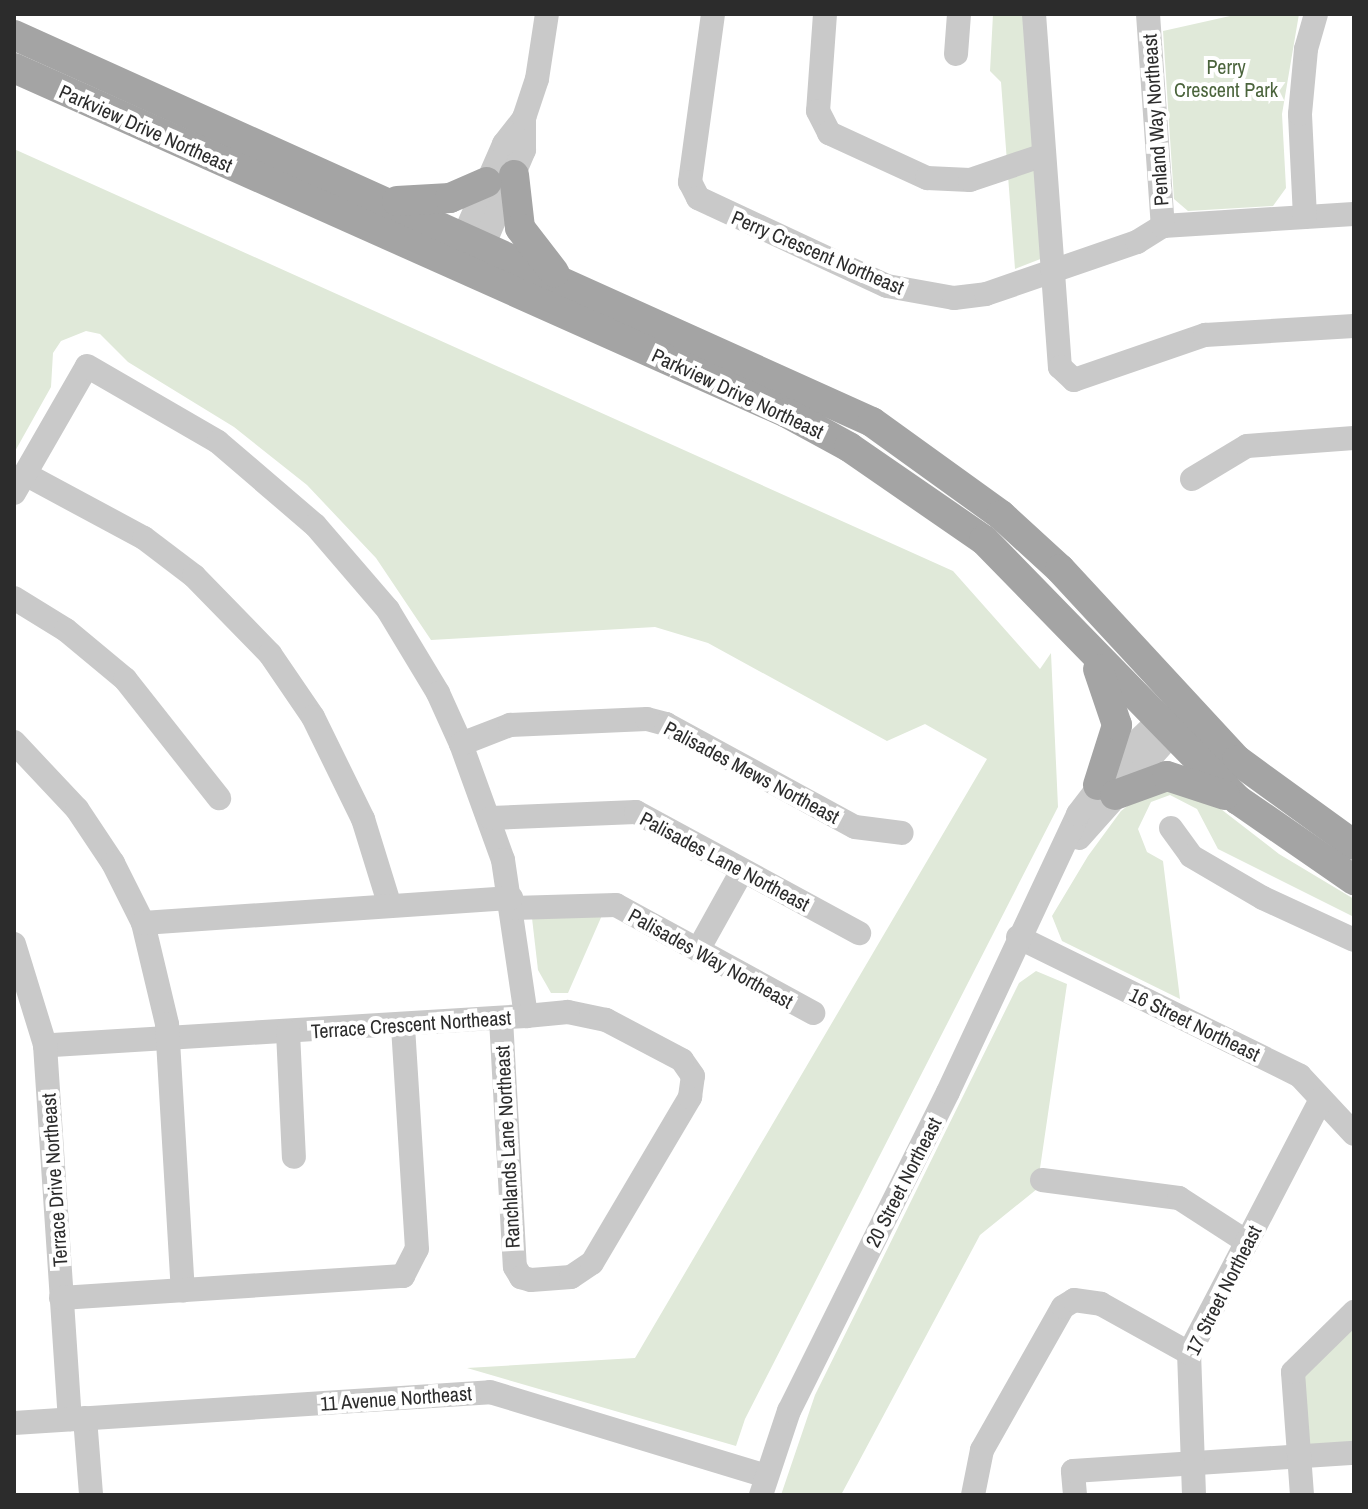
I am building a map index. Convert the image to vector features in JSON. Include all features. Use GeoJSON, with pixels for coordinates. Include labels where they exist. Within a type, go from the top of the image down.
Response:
{"type":"FeatureCollection","features":[{"type":"Feature","properties":{"kind":"main road","name":"Parkview Drive Northeast"},"geometry":{"type":"LineString","coordinates":[[14,35],[385,200],[468,253],[558,277],[797,384],[872,422],[935,463],[1060,569],[1238,800],[1354,880]]}},
{"type":"Feature","properties":{"kind":"main road","name":"Parkview Drive Northeast"},"geometry":{"type":"LineString","coordinates":[[14,68],[468,253],[849,447],[984,540],[1091,652],[1174,717],[1354,845]]}},
{"type":"Feature","properties":{"kind":"main road"},"geometry":{"type":"LineString","coordinates":[[385,200],[450,198],[500,178],[520,228],[558,277]]}},
{"type":"Feature","properties":{"kind":"main road"},"geometry":{"type":"LineString","coordinates":[[1091,652],[1117,725],[1106,790],[1167,776],[1238,800]]}},
{"type":"Feature","properties":{"kind":"street"},"geometry":{"type":"LineString","coordinates":[[468,253],[500,178],[504,144],[524,118],[537,79],[547,14]]}},
{"type":"Feature","properties":{"kind":"street","name":"Perry Crescent Northeast"},"geometry":{"type":"LineString","coordinates":[[713,14],[690,182],[698,198],[887,286],[920,295],[986,294],[1137,242],[1163,226],[1354,214]]}},
{"type":"Feature","properties":{"kind":"street"},"geometry":{"type":"LineString","coordinates":[[825,14],[818,111],[829,133],[927,178],[970,180],[1044,155]]}},
{"type":"Feature","properties":{"kind":"street"},"geometry":{"type":"LineString","coordinates":[[956,54],[959,14]]}},
{"type":"Feature","properties":{"kind":"street"},"geometry":{"type":"LineString","coordinates":[[1034,14],[1060,367],[1074,380],[1205,335],[1354,326]]}},
{"type":"Feature","properties":{"kind":"street","name":"Penland Way Northeast"},"geometry":{"type":"LineString","coordinates":[[1148,14],[1163,226]]}},
{"type":"Feature","properties":{"kind":"street"},"geometry":{"type":"LineString","coordinates":[[1305,217],[1300,114],[1306,49],[1316,14]]}},
{"type":"Feature","properties":{"kind":"street","name":"Terrace Crescent Northeast"},"geometry":{"type":"LineString","coordinates":[[19,483],[87,366],[181,417],[286,497],[361,574],[417,655],[461,744],[491,818],[512,903],[526,1016],[45,1045]]}},
{"type":"Feature","properties":{"kind":"street"},"geometry":{"type":"LineString","coordinates":[[1192,479],[1247,446],[1354,438]]}},
{"type":"Feature","properties":{"kind":"street"},"geometry":{"type":"LineString","coordinates":[[19,483],[144,538],[194,576],[270,654],[313,717],[363,819],[390,906]]}},
{"type":"Feature","properties":{"kind":"street"},"geometry":{"type":"LineString","coordinates":[[14,598],[66,630],[125,679],[219,798]]}},
{"type":"Feature","properties":{"kind":"street","name":"20 Street Northeast"},"geometry":{"type":"LineString","coordinates":[[764,1486],[789,1411],[948,1092],[1018,937],[1053,872],[1106,790],[1174,717]]}},
{"type":"Feature","properties":{"kind":"street","name":"Palisades Mews Northeast"},"geometry":{"type":"LineString","coordinates":[[461,744],[510,725],[647,719],[666,724],[855,827],[902,833]]}},
{"type":"Feature","properties":{"kind":"street"},"geometry":{"type":"LineString","coordinates":[[14,742],[77,809],[113,863],[143,923],[168,1039],[183,1291]]}},
{"type":"Feature","properties":{"kind":"street","name":"Palisades Lane Northeast"},"geometry":{"type":"LineString","coordinates":[[491,818],[636,812],[859,933]]}},
{"type":"Feature","properties":{"kind":"street"},"geometry":{"type":"LineString","coordinates":[[1171,828],[1191,856],[1263,898],[1354,940]]}},
{"type":"Feature","properties":{"kind":"street"},"geometry":{"type":"LineString","coordinates":[[698,950],[742,871]]}},
{"type":"Feature","properties":{"kind":"street","name":"Palisades Way Northeast"},"geometry":{"type":"LineString","coordinates":[[143,923],[390,906],[512,903],[616,905],[813,1013]]}},
{"type":"Feature","properties":{"kind":"street","name":"16 Street Northeast"},"geometry":{"type":"LineString","coordinates":[[1018,937],[1300,1076],[1354,1134]]}},
{"type":"Feature","properties":{"kind":"street","name":"Terrace Drive Northeast"},"geometry":{"type":"LineString","coordinates":[[14,944],[45,1045],[61,1298],[91,1495]]}},
{"type":"Feature","properties":{"kind":"street","name":"Ranchlands Lane Northeast"},"geometry":{"type":"LineString","coordinates":[[501,1019],[515,1267],[521,1277],[531,1280],[571,1277],[592,1263],[690,1097],[693,1076],[682,1060],[606,1020],[568,1012],[526,1016]]}},
{"type":"Feature","properties":{"kind":"street"},"geometry":{"type":"LineString","coordinates":[[61,1298],[394,1279],[411,1269],[417,1249],[403,1024]]}},
{"type":"Feature","properties":{"kind":"street"},"geometry":{"type":"LineString","coordinates":[[288,1032],[294,1157]]}},
{"type":"Feature","properties":{"kind":"street","name":"17 Street Northeast"},"geometry":{"type":"LineString","coordinates":[[1194,1495],[1189,1353],[1321,1099]]}},
{"type":"Feature","properties":{"kind":"street"},"geometry":{"type":"LineString","coordinates":[[1042,1180],[1179,1198],[1247,1242]]}},
{"type":"Feature","properties":{"kind":"street"},"geometry":{"type":"LineString","coordinates":[[973,1495],[982,1450],[1063,1307],[1074,1300],[1101,1304],[1189,1353]]}},
{"type":"Feature","properties":{"kind":"street"},"geometry":{"type":"LineString","coordinates":[[1302,1495],[1293,1372],[1354,1312]]}},
{"type":"Feature","properties":{"kind":"street","name":"11 Avenue Northeast"},"geometry":{"type":"LineString","coordinates":[[14,1423],[490,1392],[764,1486]]}},
{"type":"Feature","properties":{"kind":"street"},"geometry":{"type":"LineString","coordinates":[[1075,1495],[1073,1471],[1354,1453]]}},
{"type":"Feature","properties":{"kind":"green space"},"geometry":{"type":"Polygon","coordinates":[[[993,14],[1025,14],[1043,258],[1015,269],[1001,82],[990,71],[993,14]]]}},
{"type":"Feature","properties":{"kind":"green space","name":"Perry Crescent Park"},"geometry":{"type":"Polygon","coordinates":[[[1239,14],[1299,14],[1282,114],[1286,188],[1273,206],[1188,211],[1174,199],[1163,31],[1239,14]]]}},
{"type":"Feature","properties":{"kind":"green space"},"geometry":{"type":"Polygon","coordinates":[[[14,149],[953,571],[1040,669],[1051,653],[1058,807],[745,1419],[736,1446],[467,1368],[635,1358],[987,759],[925,724],[887,741],[708,643],[655,627],[431,640],[376,558],[307,485],[234,427],[128,362],[100,334],[86,331],[61,341],[53,353],[51,387],[14,453],[14,149]]]}},
{"type":"Feature","properties":{"kind":"green space"},"geometry":{"type":"Polygon","coordinates":[[[1155,784],[1204,796],[1279,854],[1354,899],[1354,917],[1218,849],[1197,809],[1170,795],[1151,802],[1138,829],[1147,852],[1163,861],[1180,999],[1062,941],[1052,916],[1088,856],[1121,811],[1155,784]]]}},
{"type":"Feature","properties":{"kind":"green space"},"geometry":{"type":"Polygon","coordinates":[[[603,913],[568,993],[551,993],[538,970],[532,918],[603,913]]]}},
{"type":"Feature","properties":{"kind":"green space"},"geometry":{"type":"Polygon","coordinates":[[[1036,971],[1067,984],[1037,1189],[980,1235],[841,1495],[781,1495],[815,1395],[1019,983],[1036,971]]]}},
{"type":"Feature","properties":{"kind":"green space"},"geometry":{"type":"Polygon","coordinates":[[[1354,1320],[1354,1447],[1314,1451],[1302,1442],[1299,1372],[1354,1320]]]}}]}
